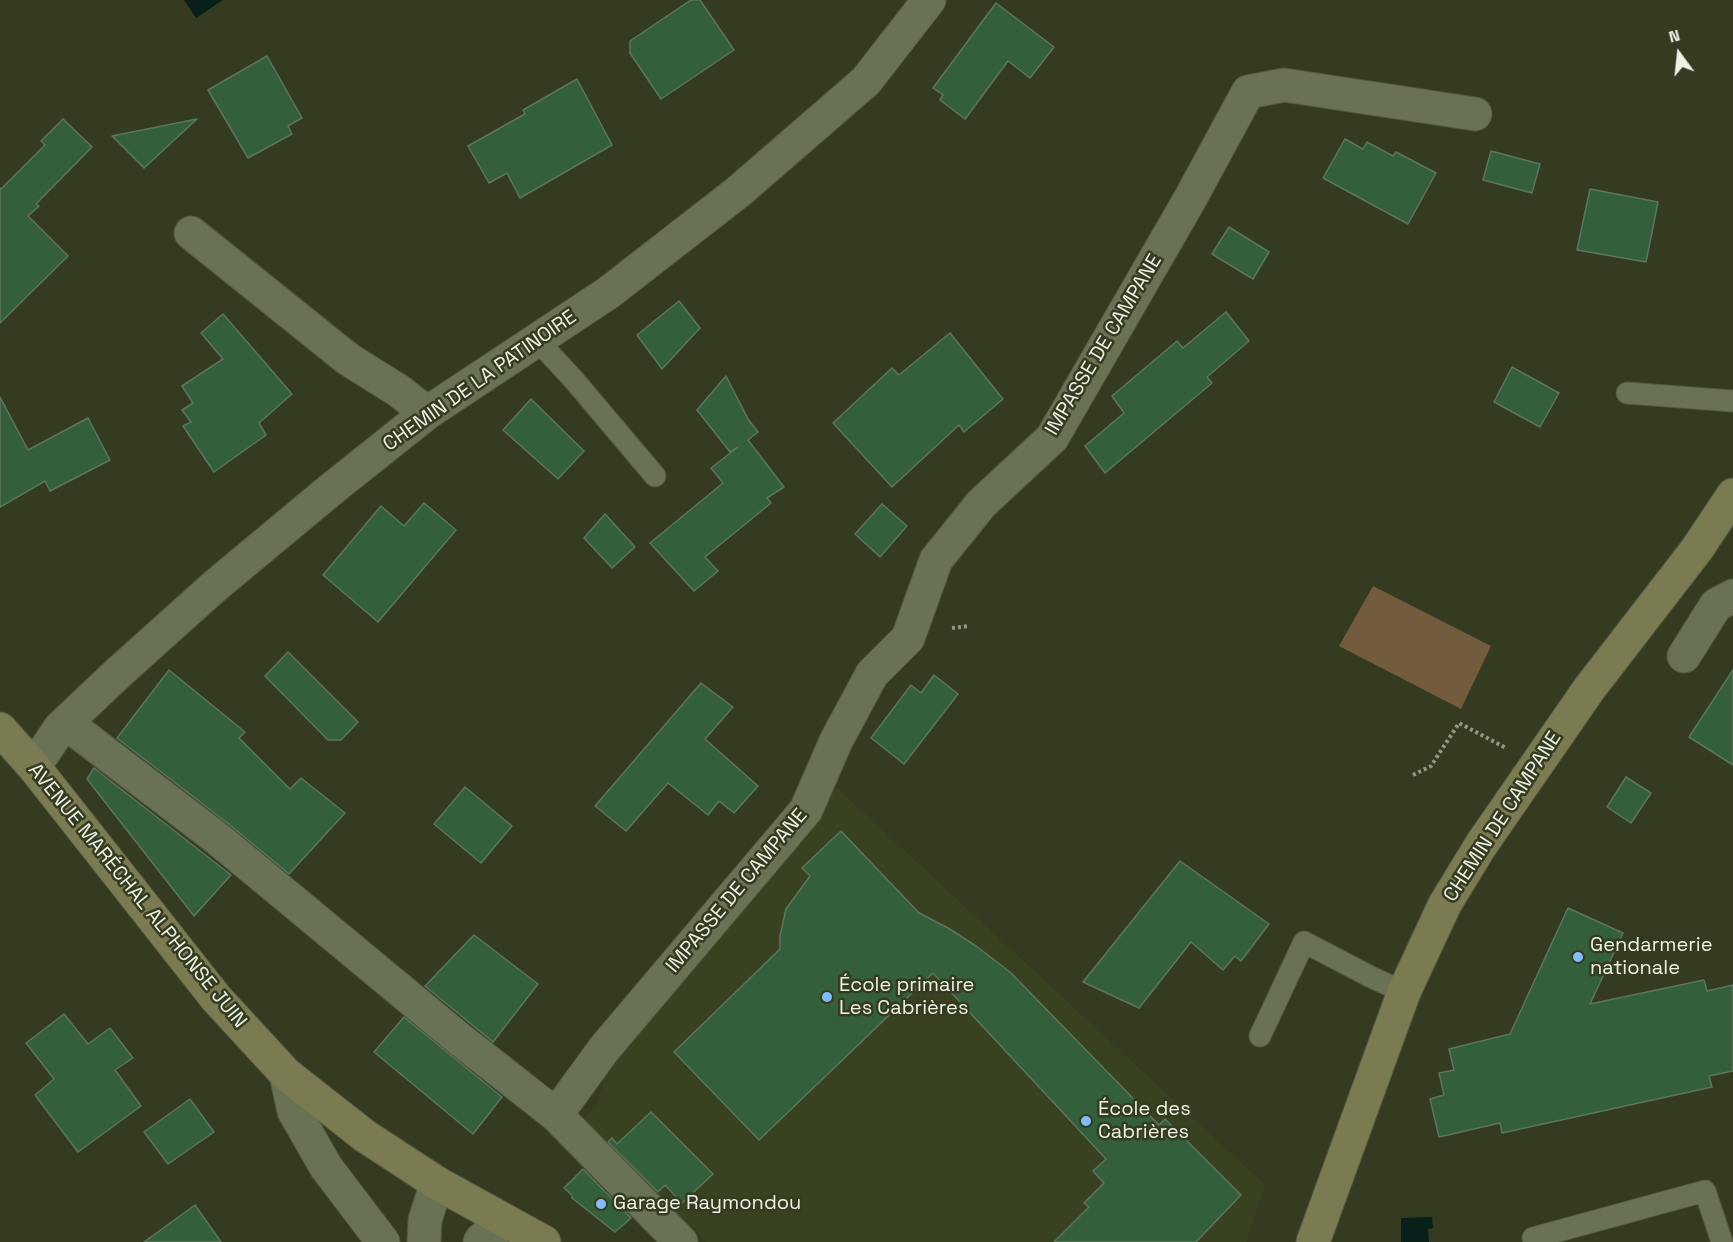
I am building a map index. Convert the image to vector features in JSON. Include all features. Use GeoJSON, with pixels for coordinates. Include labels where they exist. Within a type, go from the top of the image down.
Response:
{"type":"FeatureCollection","features":[{"type":"Feature","properties":{"kind":"main road","name":"CHEMIN DE CAMPANE"},"geometry":{"type":"LineString","coordinates":[[1314,1242],[1404,992],[1445,904],[1481,845],[1589,689],[1696,549],[1733,495]]}},
{"type":"Feature","properties":{"kind":"main road","name":"AVENUE MARÉCHAL ALPHONSE JUIN"},"geometry":{"type":"LineString","coordinates":[[0,729],[34,767],[216,998],[286,1074],[365,1136],[436,1183],[544,1242]]}},
{"type":"Feature","properties":{"kind":"street","name":"CHEMIN DE LA PATINOIRE"},"geometry":{"type":"LineString","coordinates":[[34,767],[60,728],[215,586],[334,487],[427,413],[608,293],[747,185],[866,81],[929,0]]}},
{"type":"Feature","properties":{"kind":"street","name":"IMPASSE DE CAMPANE"},"geometry":{"type":"LineString","coordinates":[[556,1115],[604,1049],[806,810],[836,741],[872,674],[908,638],[936,560],[981,504],[1052,438],[1190,199],[1248,92],[1284,85],[1475,114]]}},
{"type":"Feature","properties":{"kind":"street"},"geometry":{"type":"LineString","coordinates":[[191,233],[348,359],[399,391],[427,413]]}},
{"type":"Feature","properties":{"kind":"street"},"geometry":{"type":"LineString","coordinates":[[1684,656],[1716,605],[1733,596]]}},
{"type":"Feature","properties":{"kind":"street"},"geometry":{"type":"LineString","coordinates":[[66,723],[218,839],[458,1038],[556,1115],[681,1242]]}},
{"type":"Feature","properties":{"kind":"street"},"geometry":{"type":"LineString","coordinates":[[286,1074],[294,1111],[315,1148],[326,1167],[383,1242]]}},
{"type":"Feature","properties":{"kind":"street"},"geometry":{"type":"LineString","coordinates":[[424,1242],[425,1220],[436,1183]]}},
{"type":"Feature","properties":{"kind":"street"},"geometry":{"type":"LineString","coordinates":[[480,1242],[507,1222]]}},
{"type":"Feature","properties":{"kind":"lane"},"geometry":{"type":"LineString","coordinates":[[536,339],[574,380],[655,476]]}},
{"type":"Feature","properties":{"kind":"lane"},"geometry":{"type":"LineString","coordinates":[[1628,393],[1733,401]]}},
{"type":"Feature","properties":{"kind":"lane"},"geometry":{"type":"LineString","coordinates":[[1260,1036],[1304,942],[1404,992]]}},
{"type":"Feature","properties":{"kind":"lane"},"geometry":{"type":"LineString","coordinates":[[1533,1238],[1705,1191],[1722,1242]]}},
{"type":"Feature","properties":{"kind":"path"},"geometry":{"type":"LineString","coordinates":[[1413,775],[1431,766],[1459,723],[1506,748]]}},
{"type":"Feature","properties":{"kind":"shaded area"},"geometry":{"type":"Polygon","coordinates":[[[1373,586],[1491,646],[1461,709],[1339,646],[1373,586]]]}},
{"type":"Feature","properties":{"kind":"shaded area","name":"École primaire Les Cabrières"},"geometry":{"type":"Polygon","coordinates":[[[837,788],[1265,1185],[1246,1242],[705,1242],[693,1226],[681,1224],[583,1120],[597,1104],[611,1055],[837,788]]]}},
{"type":"Feature","properties":{"kind":"water"},"geometry":{"type":"Polygon","coordinates":[[[184,0],[223,0],[196,18],[184,0]]]}},
{"type":"Feature","properties":{"kind":"water"},"geometry":{"type":"Polygon","coordinates":[[[1432,1217],[1433,1228],[1428,1229],[1429,1242],[1401,1242],[1401,1218],[1432,1217]]]}},
{"type":"Feature","properties":{"kind":"building"},"geometry":{"type":"Polygon","coordinates":[[[691,0],[700,0],[734,50],[661,99],[630,53],[630,41],[691,0]]]}},
{"type":"Feature","properties":{"kind":"building"},"geometry":{"type":"Polygon","coordinates":[[[996,3],[1054,47],[1030,78],[1008,61],[965,119],[940,100],[943,95],[933,88],[996,3]]]}},
{"type":"Feature","properties":{"kind":"building"},"geometry":{"type":"Polygon","coordinates":[[[267,56],[302,118],[288,126],[292,134],[248,158],[208,90],[267,56]]]}},
{"type":"Feature","properties":{"kind":"building"},"geometry":{"type":"Polygon","coordinates":[[[577,79],[612,145],[520,198],[507,173],[489,183],[468,146],[525,114],[523,110],[577,79]]]}},
{"type":"Feature","properties":{"kind":"building"},"geometry":{"type":"Polygon","coordinates":[[[63,119],[92,147],[36,204],[39,206],[28,216],[68,256],[0,323],[0,188],[45,145],[41,141],[63,119]]]}},
{"type":"Feature","properties":{"kind":"building"},"geometry":{"type":"Polygon","coordinates":[[[197,119],[144,168],[112,136],[197,119]]]}},
{"type":"Feature","properties":{"kind":"building"},"geometry":{"type":"Polygon","coordinates":[[[1345,139],[1363,149],[1367,142],[1393,156],[1396,152],[1436,173],[1408,224],[1323,178],[1345,139]]]}},
{"type":"Feature","properties":{"kind":"building"},"geometry":{"type":"Polygon","coordinates":[[[1491,151],[1540,164],[1532,193],[1483,180],[1491,151]]]}},
{"type":"Feature","properties":{"kind":"building"},"geometry":{"type":"Polygon","coordinates":[[[1590,189],[1658,202],[1646,262],[1577,250],[1590,189]]]}},
{"type":"Feature","properties":{"kind":"building"},"geometry":{"type":"Polygon","coordinates":[[[1229,227],[1269,252],[1253,279],[1212,254],[1229,227]]]}},
{"type":"Feature","properties":{"kind":"building"},"geometry":{"type":"Polygon","coordinates":[[[679,301],[700,328],[662,369],[637,335],[679,301]]]}},
{"type":"Feature","properties":{"kind":"building"},"geometry":{"type":"Polygon","coordinates":[[[1226,312],[1249,341],[1207,377],[1212,383],[1105,473],[1085,446],[1124,413],[1112,396],[1177,341],[1183,348],[1226,312]]]}},
{"type":"Feature","properties":{"kind":"building"},"geometry":{"type":"Polygon","coordinates":[[[223,314],[292,394],[259,423],[266,435],[214,472],[183,426],[191,422],[182,410],[193,403],[182,386],[223,359],[201,333],[223,314]]]}},
{"type":"Feature","properties":{"kind":"building"},"geometry":{"type":"Polygon","coordinates":[[[950,333],[1003,399],[964,432],[959,425],[892,487],[833,423],[892,368],[899,375],[950,333]]]}},
{"type":"Feature","properties":{"kind":"building"},"geometry":{"type":"Polygon","coordinates":[[[1512,367],[1559,393],[1540,427],[1494,402],[1512,367]]]}},
{"type":"Feature","properties":{"kind":"building"},"geometry":{"type":"Polygon","coordinates":[[[726,376],[748,419],[758,432],[748,440],[784,487],[767,498],[771,503],[705,557],[718,571],[694,591],[650,543],[723,483],[711,468],[738,447],[730,452],[697,410],[726,376]]]}},
{"type":"Feature","properties":{"kind":"building"},"geometry":{"type":"Polygon","coordinates":[[[0,397],[28,450],[88,418],[110,460],[50,491],[45,481],[0,507],[0,397]]]}},
{"type":"Feature","properties":{"kind":"building"},"geometry":{"type":"Polygon","coordinates":[[[531,399],[584,451],[558,479],[503,430],[531,399]]]}},
{"type":"Feature","properties":{"kind":"building"},"geometry":{"type":"Polygon","coordinates":[[[424,503],[456,530],[378,622],[323,575],[381,506],[404,526],[424,503]]]}},
{"type":"Feature","properties":{"kind":"building"},"geometry":{"type":"Polygon","coordinates":[[[882,504],[907,526],[880,557],[855,534],[882,504]]]}},
{"type":"Feature","properties":{"kind":"building"},"geometry":{"type":"Polygon","coordinates":[[[605,514],[635,547],[612,568],[584,538],[605,514]]]}},
{"type":"Feature","properties":{"kind":"building"},"geometry":{"type":"Polygon","coordinates":[[[288,652],[358,722],[341,740],[328,740],[265,676],[288,652]]]}},
{"type":"Feature","properties":{"kind":"building"},"geometry":{"type":"Polygon","coordinates":[[[169,670],[245,732],[239,738],[290,789],[301,778],[345,813],[289,874],[230,825],[117,738],[169,670]]]}},
{"type":"Feature","properties":{"kind":"building"},"geometry":{"type":"Polygon","coordinates":[[[1733,670],[1733,765],[1689,737],[1733,670]]]}},
{"type":"Feature","properties":{"kind":"building"},"geometry":{"type":"Polygon","coordinates":[[[934,675],[958,694],[904,764],[871,738],[911,685],[921,693],[934,675]]]}},
{"type":"Feature","properties":{"kind":"building"},"geometry":{"type":"Polygon","coordinates":[[[701,683],[733,707],[705,739],[758,786],[734,813],[719,801],[708,815],[668,783],[626,831],[595,806],[701,683]]]}},
{"type":"Feature","properties":{"kind":"building"},"geometry":{"type":"Polygon","coordinates":[[[94,768],[231,875],[194,916],[87,779],[94,768]]]}},
{"type":"Feature","properties":{"kind":"building"},"geometry":{"type":"Polygon","coordinates":[[[1626,777],[1651,793],[1631,823],[1607,807],[1626,777]]]}},
{"type":"Feature","properties":{"kind":"building"},"geometry":{"type":"Polygon","coordinates":[[[465,787],[512,826],[481,863],[434,824],[465,787]]]}},
{"type":"Feature","properties":{"kind":"building"},"geometry":{"type":"Polygon","coordinates":[[[841,831],[919,913],[976,946],[1010,972],[1159,1125],[1165,1119],[1241,1195],[1196,1242],[1054,1242],[1089,1207],[1084,1203],[1104,1183],[1093,1171],[1106,1159],[933,973],[759,1140],[674,1052],[780,949],[780,936],[786,909],[810,876],[802,868],[841,831]]]}},
{"type":"Feature","properties":{"kind":"building"},"geometry":{"type":"Polygon","coordinates":[[[1180,861],[1269,924],[1241,961],[1235,956],[1223,970],[1191,942],[1139,1008],[1083,982],[1180,861]]]}},
{"type":"Feature","properties":{"kind":"building"},"geometry":{"type":"Polygon","coordinates":[[[1568,908],[1623,933],[1590,1004],[1704,980],[1707,991],[1733,985],[1733,1071],[1709,1076],[1712,1087],[1502,1133],[1500,1123],[1439,1137],[1430,1099],[1444,1095],[1439,1073],[1454,1070],[1449,1049],[1510,1034],[1568,908]]]}},
{"type":"Feature","properties":{"kind":"building"},"geometry":{"type":"Polygon","coordinates":[[[474,935],[538,984],[493,1042],[425,986],[474,935]]]}},
{"type":"Feature","properties":{"kind":"building"},"geometry":{"type":"Polygon","coordinates":[[[64,1014],[88,1044],[110,1028],[133,1058],[115,1070],[141,1106],[78,1152],[35,1095],[54,1079],[26,1043],[64,1014]]]}},
{"type":"Feature","properties":{"kind":"building"},"geometry":{"type":"Polygon","coordinates":[[[404,1017],[502,1097],[473,1134],[374,1052],[404,1017]]]}},
{"type":"Feature","properties":{"kind":"building"},"geometry":{"type":"Polygon","coordinates":[[[190,1099],[214,1132],[168,1164],[144,1132],[190,1099]]]}},
{"type":"Feature","properties":{"kind":"building"},"geometry":{"type":"Polygon","coordinates":[[[651,1112],[713,1174],[682,1203],[665,1185],[658,1192],[608,1142],[612,1138],[617,1144],[651,1112]]]}},
{"type":"Feature","properties":{"kind":"building","name":"Garage Raymondou"},"geometry":{"type":"Polygon","coordinates":[[[583,1169],[631,1218],[615,1232],[572,1198],[572,1195],[564,1188],[583,1169]]]}},
{"type":"Feature","properties":{"kind":"building"},"geometry":{"type":"Polygon","coordinates":[[[195,1205],[221,1242],[144,1242],[195,1205]]]}},
{"type":"Feature","properties":{"kind":"place","name":"Gendarmerie nationale"},"geometry":{"type":"Point","coordinates":[1578,957]}},
{"type":"Feature","properties":{"kind":"place","name":"École primaire Les Cabrières"},"geometry":{"type":"Point","coordinates":[827,997]}},
{"type":"Feature","properties":{"kind":"place","name":"École des Cabrières"},"geometry":{"type":"Point","coordinates":[1086,1121]}},
{"type":"Feature","properties":{"kind":"place","name":"Garage Raymondou"},"geometry":{"type":"Point","coordinates":[601,1204]}}]}
